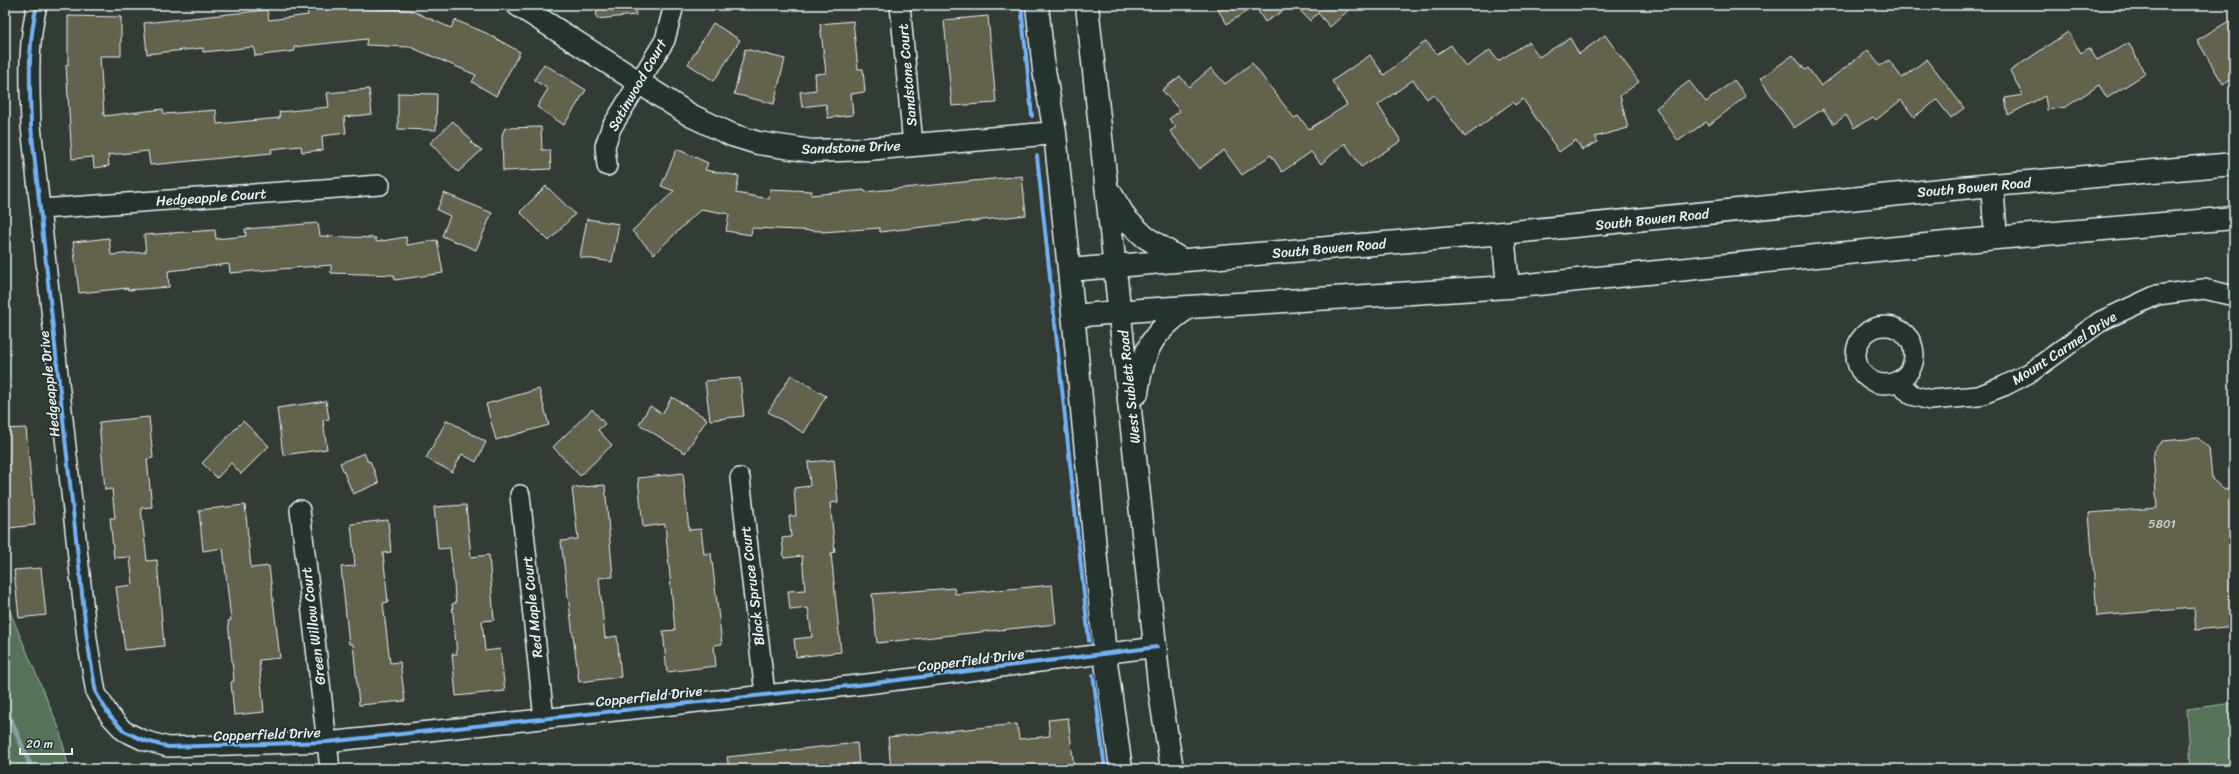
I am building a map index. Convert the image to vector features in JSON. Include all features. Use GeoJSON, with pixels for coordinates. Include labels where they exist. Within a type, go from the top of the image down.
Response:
{"type":"FeatureCollection","features":[{"type":"Feature","properties":{"kind":"main road","name":"Sandstone Drive"},"geometry":{"type":"LineString","coordinates":[[518,5],[690,115],[732,135],[758,143],[812,151],[913,145],[1055,133]]}},
{"type":"Feature","properties":{"kind":"main road"},"geometry":{"type":"LineString","coordinates":[[1037,5],[1044,70],[1055,133],[1105,655],[1121,769]]}},
{"type":"Feature","properties":{"kind":"main road","name":"West Sublett Road"},"geometry":{"type":"LineString","coordinates":[[1087,5],[1157,647],[1160,693],[1172,769]]}},
{"type":"Feature","properties":{"kind":"main road","name":"South Bowen Road"},"geometry":{"type":"LineString","coordinates":[[1069,270],[1504,233],[1992,185],[2234,164]]}},
{"type":"Feature","properties":{"kind":"main road"},"geometry":{"type":"LineString","coordinates":[[1992,185],[1996,238]]}},
{"type":"Feature","properties":{"kind":"main road"},"geometry":{"type":"LineString","coordinates":[[1107,188],[1126,219],[1145,237],[1182,260]]}},
{"type":"Feature","properties":{"kind":"main road"},"geometry":{"type":"LineString","coordinates":[[1073,316],[1120,311],[1508,287],[1996,238],[2234,218]]}},
{"type":"Feature","properties":{"kind":"main road"},"geometry":{"type":"LineString","coordinates":[[1504,233],[1508,287]]}},
{"type":"Feature","properties":{"kind":"main road"},"geometry":{"type":"LineString","coordinates":[[1132,422],[1140,367],[1152,340],[1170,320],[1189,307]]}},
{"type":"Feature","properties":{"kind":"street","name":"Hedgeapple Drive"},"geometry":{"type":"LineString","coordinates":[[37,5],[33,20],[29,68],[32,126],[87,639],[96,693],[110,716],[124,731],[143,740]]}},
{"type":"Feature","properties":{"kind":"street","name":"Satinwood Court"},"geometry":{"type":"LineString","coordinates":[[607,166],[605,146],[611,128],[665,40],[674,5]]}},
{"type":"Feature","properties":{"kind":"street","name":"Sandstone Court"},"geometry":{"type":"LineString","coordinates":[[900,5],[913,145]]}},
{"type":"Feature","properties":{"kind":"street","name":"Hedgeapple Court"},"geometry":{"type":"LineString","coordinates":[[41,209],[380,185]]}},
{"type":"Feature","properties":{"kind":"street","name":"Mount Carmel Drive"},"geometry":{"type":"LineString","coordinates":[[1898,381],[1912,395],[1930,400],[1978,396],[2004,386],[2031,372],[2101,321],[2157,295],[2204,289],[2234,296]]}},
{"type":"Feature","properties":{"kind":"street","name":"Black Spruce Court"},"geometry":{"type":"LineString","coordinates":[[740,478],[765,694]]}},
{"type":"Feature","properties":{"kind":"street","name":"Red Maple Court"},"geometry":{"type":"LineString","coordinates":[[520,495],[544,719]]}},
{"type":"Feature","properties":{"kind":"street","name":"Green Willow Court"},"geometry":{"type":"LineString","coordinates":[[300,510],[330,769]]}},
{"type":"Feature","properties":{"kind":"street","name":"Copperfield Drive"},"geometry":{"type":"LineString","coordinates":[[143,740],[168,747],[327,742],[765,694],[1105,655],[1157,647]]}},
{"type":"Feature","properties":{"kind":"green space"},"geometry":{"type":"Polygon","coordinates":[[[5,600],[59,728],[69,769],[5,769],[5,600]]]}},
{"type":"Feature","properties":{"kind":"green space"},"geometry":{"type":"Polygon","coordinates":[[[2234,703],[2234,769],[2191,769],[2187,709],[2234,703]]]}},
{"type":"Feature","properties":{"kind":"building"},"geometry":{"type":"Polygon","coordinates":[[[349,5],[349,8],[410,10],[451,28],[455,20],[486,33],[520,52],[496,96],[472,82],[476,75],[410,47],[366,45],[367,39],[294,47],[295,51],[255,56],[254,47],[203,52],[203,48],[147,54],[144,23],[267,10],[269,20],[308,15],[307,10],[349,5]]]}},
{"type":"Feature","properties":{"kind":"building"},"geometry":{"type":"Polygon","coordinates":[[[596,5],[635,5],[636,15],[597,19],[596,5]]]}},
{"type":"Feature","properties":{"kind":"building"},"geometry":{"type":"Polygon","coordinates":[[[1215,5],[1293,5],[1265,22],[1255,6],[1227,24],[1215,5]]]}},
{"type":"Feature","properties":{"kind":"building"},"geometry":{"type":"Polygon","coordinates":[[[1295,5],[1354,5],[1330,27],[1318,13],[1310,21],[1295,5]]]}},
{"type":"Feature","properties":{"kind":"building"},"geometry":{"type":"Polygon","coordinates":[[[68,16],[121,17],[121,56],[100,56],[104,116],[163,109],[164,114],[216,110],[217,124],[280,118],[279,112],[329,107],[327,93],[369,89],[372,114],[344,117],[346,133],[322,136],[323,150],[302,152],[301,146],[271,149],[272,153],[150,165],[148,151],[108,155],[109,166],[94,168],[93,157],[72,159],[66,65],[68,65],[68,16]]]}},
{"type":"Feature","properties":{"kind":"building"},"geometry":{"type":"Polygon","coordinates":[[[988,16],[996,103],[952,106],[944,20],[988,16]]]}},
{"type":"Feature","properties":{"kind":"building"},"geometry":{"type":"Polygon","coordinates":[[[853,21],[858,69],[863,69],[865,92],[851,94],[853,115],[828,118],[826,104],[802,107],[800,92],[816,90],[815,74],[826,73],[820,24],[853,21]]]}},
{"type":"Feature","properties":{"kind":"building"},"geometry":{"type":"Polygon","coordinates":[[[2229,21],[2234,28],[2234,77],[2223,84],[2197,40],[2229,21]]]}},
{"type":"Feature","properties":{"kind":"building"},"geometry":{"type":"Polygon","coordinates":[[[713,23],[740,40],[714,81],[688,64],[713,23]]]}},
{"type":"Feature","properties":{"kind":"building"},"geometry":{"type":"Polygon","coordinates":[[[2068,32],[2081,53],[2089,48],[2097,60],[2129,43],[2145,74],[2107,98],[2099,85],[2066,107],[2047,110],[2045,96],[2008,115],[2005,98],[2023,95],[2010,71],[2068,32]]]}},
{"type":"Feature","properties":{"kind":"building"},"geometry":{"type":"Polygon","coordinates":[[[1605,35],[1639,82],[1620,96],[1628,128],[1595,137],[1598,142],[1582,150],[1576,140],[1559,152],[1523,99],[1515,105],[1513,102],[1465,137],[1433,94],[1427,99],[1413,80],[1378,105],[1401,141],[1361,167],[1345,143],[1321,164],[1311,152],[1282,172],[1271,155],[1242,175],[1224,150],[1199,169],[1170,131],[1176,127],[1169,119],[1180,111],[1162,90],[1180,76],[1189,87],[1211,68],[1225,84],[1252,63],[1294,118],[1298,116],[1309,129],[1347,105],[1332,81],[1370,55],[1384,75],[1426,41],[1437,54],[1451,45],[1466,67],[1490,50],[1498,61],[1529,42],[1539,57],[1570,38],[1579,54],[1605,35]]]}},
{"type":"Feature","properties":{"kind":"building"},"geometry":{"type":"Polygon","coordinates":[[[745,49],[785,59],[774,104],[734,94],[745,49]]]}},
{"type":"Feature","properties":{"kind":"building"},"geometry":{"type":"Polygon","coordinates":[[[1868,50],[1880,66],[1889,60],[1902,78],[1927,59],[1964,108],[1951,118],[1937,100],[1914,117],[1901,100],[1876,120],[1873,117],[1854,128],[1846,115],[1834,124],[1823,109],[1794,128],[1760,79],[1793,55],[1805,70],[1808,68],[1821,86],[1868,50]]]}},
{"type":"Feature","properties":{"kind":"building"},"geometry":{"type":"Polygon","coordinates":[[[544,64],[586,90],[564,125],[537,107],[548,89],[534,80],[544,64]]]}},
{"type":"Feature","properties":{"kind":"building"},"geometry":{"type":"Polygon","coordinates":[[[1734,80],[1746,96],[1709,125],[1706,122],[1678,141],[1656,108],[1689,81],[1706,102],[1734,80]]]}},
{"type":"Feature","properties":{"kind":"building"},"geometry":{"type":"Polygon","coordinates":[[[398,93],[437,94],[436,130],[398,129],[398,93]]]}},
{"type":"Feature","properties":{"kind":"building"},"geometry":{"type":"Polygon","coordinates":[[[453,121],[472,141],[471,143],[482,150],[458,172],[430,143],[453,121]]]}},
{"type":"Feature","properties":{"kind":"building"},"geometry":{"type":"Polygon","coordinates":[[[541,127],[542,150],[550,150],[551,169],[503,171],[502,135],[505,128],[541,127]]]}},
{"type":"Feature","properties":{"kind":"building"},"geometry":{"type":"Polygon","coordinates":[[[677,149],[708,163],[705,170],[739,176],[736,193],[769,199],[770,189],[812,191],[811,195],[864,190],[865,192],[1022,176],[1026,215],[880,232],[880,228],[822,232],[752,228],[751,235],[726,231],[729,214],[701,209],[654,254],[632,231],[674,191],[661,186],[677,149]]]}},
{"type":"Feature","properties":{"kind":"building"},"geometry":{"type":"Polygon","coordinates":[[[546,186],[575,214],[549,241],[520,212],[546,186]]]}},
{"type":"Feature","properties":{"kind":"building"},"geometry":{"type":"Polygon","coordinates":[[[444,193],[492,213],[476,250],[442,236],[450,216],[437,210],[444,193]]]}},
{"type":"Feature","properties":{"kind":"building"},"geometry":{"type":"Polygon","coordinates":[[[587,219],[619,224],[612,262],[580,257],[587,219]]]}},
{"type":"Feature","properties":{"kind":"building"},"geometry":{"type":"Polygon","coordinates":[[[318,223],[320,236],[376,238],[376,242],[406,237],[407,245],[437,240],[443,273],[395,280],[394,275],[331,273],[331,265],[230,273],[229,264],[168,271],[169,287],[128,290],[128,288],[79,293],[73,242],[109,238],[111,255],[146,252],[144,235],[215,230],[216,239],[246,236],[245,229],[318,223]]]}},
{"type":"Feature","properties":{"kind":"building"},"geometry":{"type":"Polygon","coordinates":[[[791,375],[826,396],[804,433],[768,412],[791,375]]]}},
{"type":"Feature","properties":{"kind":"building"},"geometry":{"type":"Polygon","coordinates":[[[740,378],[744,416],[710,420],[705,381],[740,378]]]}},
{"type":"Feature","properties":{"kind":"building"},"geometry":{"type":"Polygon","coordinates":[[[539,389],[549,425],[496,440],[486,404],[539,389]]]}},
{"type":"Feature","properties":{"kind":"building"},"geometry":{"type":"Polygon","coordinates":[[[672,397],[707,419],[685,453],[639,424],[650,406],[662,414],[672,397]]]}},
{"type":"Feature","properties":{"kind":"building"},"geometry":{"type":"Polygon","coordinates":[[[326,401],[329,419],[323,420],[327,449],[283,455],[277,408],[326,401]]]}},
{"type":"Feature","properties":{"kind":"building"},"geometry":{"type":"Polygon","coordinates":[[[592,409],[605,424],[598,430],[612,445],[580,476],[553,447],[592,409]]]}},
{"type":"Feature","properties":{"kind":"building"},"geometry":{"type":"Polygon","coordinates":[[[149,417],[153,458],[147,459],[152,507],[141,508],[147,561],[157,560],[164,646],[125,650],[116,587],[133,585],[130,557],[114,558],[110,518],[115,518],[112,489],[105,490],[99,422],[149,417]]]}},
{"type":"Feature","properties":{"kind":"building"},"geometry":{"type":"Polygon","coordinates":[[[447,420],[486,442],[476,462],[462,454],[452,472],[426,458],[447,420]]]}},
{"type":"Feature","properties":{"kind":"building"},"geometry":{"type":"Polygon","coordinates":[[[243,421],[269,446],[241,474],[231,463],[217,478],[202,463],[243,421]]]}},
{"type":"Feature","properties":{"kind":"building"},"geometry":{"type":"Polygon","coordinates":[[[26,428],[35,525],[9,528],[5,486],[5,429],[26,428]]]}},
{"type":"Feature","properties":{"kind":"building"},"geometry":{"type":"Polygon","coordinates":[[[2198,438],[2209,448],[2212,479],[2223,489],[2234,488],[2234,535],[2229,535],[2234,594],[2234,626],[2196,630],[2194,608],[2097,616],[2089,513],[2157,508],[2153,451],[2162,441],[2198,438]]]}},
{"type":"Feature","properties":{"kind":"building"},"geometry":{"type":"Polygon","coordinates":[[[364,453],[368,462],[370,461],[379,483],[353,494],[340,463],[364,453]]]}},
{"type":"Feature","properties":{"kind":"building"},"geometry":{"type":"Polygon","coordinates":[[[834,460],[838,502],[830,503],[835,552],[831,553],[841,652],[796,657],[794,639],[812,637],[808,608],[790,610],[788,591],[805,590],[802,556],[784,558],[782,538],[791,537],[789,516],[796,516],[794,488],[810,486],[808,462],[834,460]]]}},
{"type":"Feature","properties":{"kind":"building"},"geometry":{"type":"Polygon","coordinates":[[[683,473],[689,530],[701,529],[704,554],[711,553],[722,644],[714,645],[716,666],[667,672],[663,631],[675,630],[665,524],[643,527],[638,478],[683,473]]]}},
{"type":"Feature","properties":{"kind":"building"},"geometry":{"type":"Polygon","coordinates":[[[605,485],[613,577],[599,578],[605,638],[617,636],[621,677],[579,682],[561,541],[578,539],[572,488],[605,485]]]}},
{"type":"Feature","properties":{"kind":"building"},"geometry":{"type":"Polygon","coordinates":[[[245,505],[251,568],[269,566],[280,658],[259,660],[264,712],[234,715],[231,682],[234,681],[228,621],[231,620],[223,548],[203,551],[199,510],[245,505]]]}},
{"type":"Feature","properties":{"kind":"building"},"geometry":{"type":"Polygon","coordinates":[[[466,505],[471,557],[489,555],[494,620],[482,621],[485,651],[500,649],[505,691],[456,696],[452,654],[457,654],[452,604],[456,603],[450,548],[438,549],[434,507],[466,505]]]}},
{"type":"Feature","properties":{"kind":"building"},"geometry":{"type":"Polygon","coordinates":[[[388,520],[391,552],[383,553],[388,602],[383,603],[390,663],[400,662],[405,701],[359,705],[353,644],[349,644],[341,567],[355,566],[351,524],[388,520]]]}},
{"type":"Feature","properties":{"kind":"building"},"geometry":{"type":"Polygon","coordinates":[[[41,568],[46,615],[19,618],[14,570],[41,568]]]}},
{"type":"Feature","properties":{"kind":"building"},"geometry":{"type":"Polygon","coordinates":[[[1052,585],[1056,624],[877,643],[872,594],[954,588],[955,594],[1052,585]]]}},
{"type":"Feature","properties":{"kind":"building"},"geometry":{"type":"Polygon","coordinates":[[[1068,718],[1074,767],[891,769],[888,737],[1017,724],[1019,739],[1050,736],[1048,720],[1068,718]]]}},
{"type":"Feature","properties":{"kind":"building"},"geometry":{"type":"Polygon","coordinates":[[[857,743],[859,763],[853,764],[854,769],[729,769],[727,757],[857,743]]]}},
{"type":"Feature","properties":{"kind":"waterway"},"geometry":{"type":"LineString","coordinates":[[5,706],[32,769]]}},
{"type":"Feature","properties":{"kind":"cycle path"},"geometry":{"type":"LineString","coordinates":[[37,5],[30,50],[31,126],[87,639],[96,693],[110,716],[124,731],[143,740],[168,747],[327,742],[867,684],[1157,647]]}},
{"type":"Feature","properties":{"kind":"cycle path"},"geometry":{"type":"LineString","coordinates":[[1021,5],[1032,116]]}},
{"type":"Feature","properties":{"kind":"cycle path"},"geometry":{"type":"LineString","coordinates":[[1037,156],[1089,641]]}},
{"type":"Feature","properties":{"kind":"cycle path"},"geometry":{"type":"LineString","coordinates":[[1093,675],[1105,769]]}}]}
